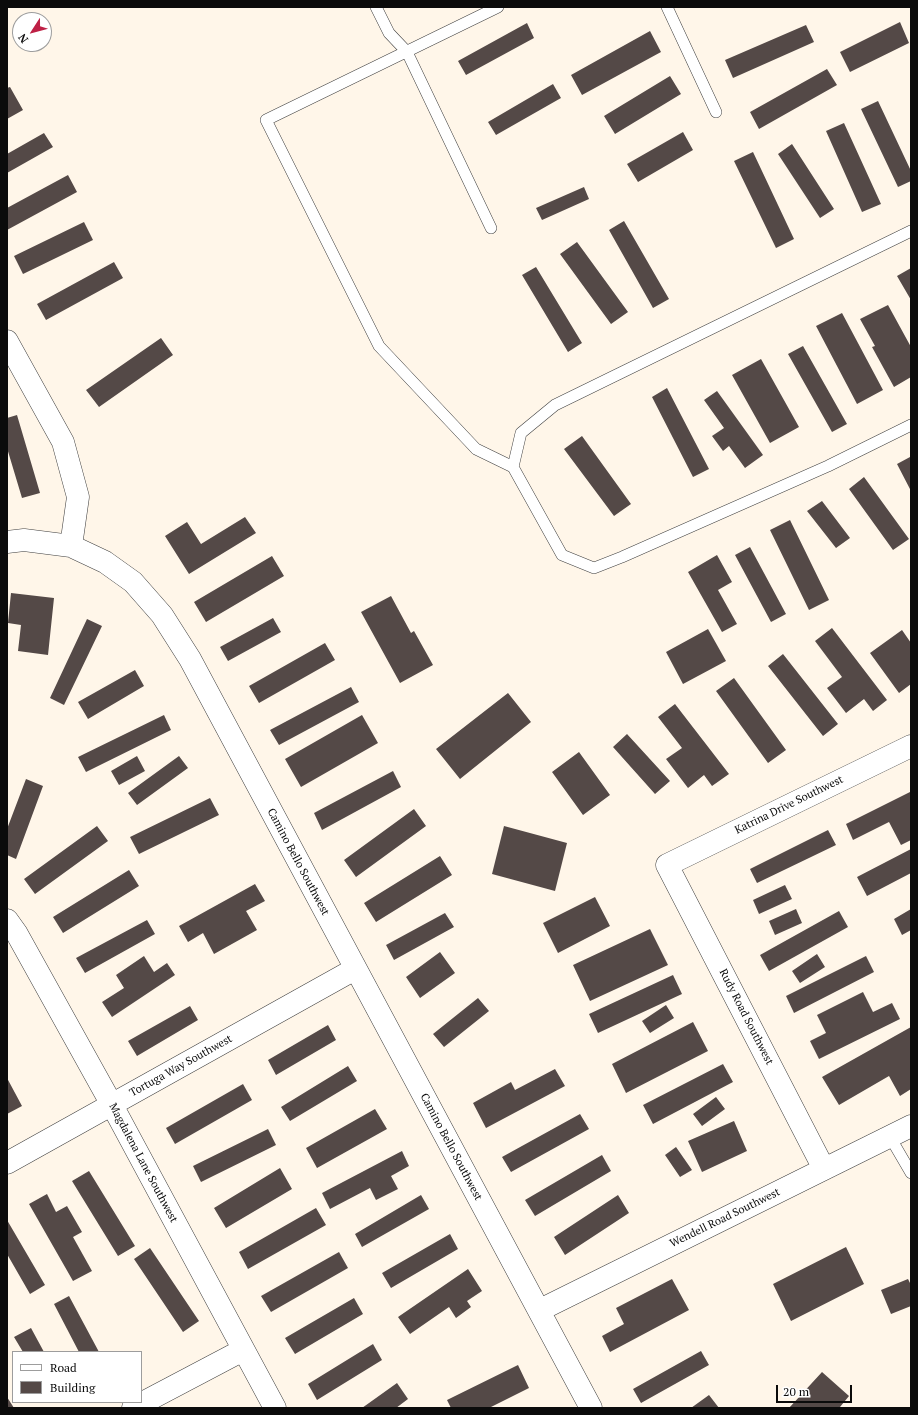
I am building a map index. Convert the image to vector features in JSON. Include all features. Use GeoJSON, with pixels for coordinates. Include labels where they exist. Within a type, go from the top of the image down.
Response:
{"type":"FeatureCollection","features":[{"type":"Feature","properties":{"kind":"street"},"geometry":{"type":"LineString","coordinates":[[7,341],[63,442],[78,497],[71,546]]}},
{"type":"Feature","properties":{"kind":"street","name":"Camino Bello Southwest"},"geometry":{"type":"LineString","coordinates":[[7,542],[24,540],[71,546],[105,562],[133,582],[162,615],[190,659],[354,968],[540,1310],[591,1408]]}},
{"type":"Feature","properties":{"kind":"street","name":"Katrina Drive Southwest"},"geometry":{"type":"LineString","coordinates":[[667,865],[911,746]]}},
{"type":"Feature","properties":{"kind":"street","name":"Rudy Road Southwest"},"geometry":{"type":"LineString","coordinates":[[667,865],[824,1169]]}},
{"type":"Feature","properties":{"kind":"street","name":"Magdalena Lane Southwest"},"geometry":{"type":"LineString","coordinates":[[7,920],[17,934],[112,1105],[275,1408]]}},
{"type":"Feature","properties":{"kind":"street","name":"Tortuga Way Southwest"},"geometry":{"type":"LineString","coordinates":[[7,1163],[354,968]]}},
{"type":"Feature","properties":{"kind":"street","name":"Wendell Road Southwest"},"geometry":{"type":"LineString","coordinates":[[540,1310],[911,1126]]}},
{"type":"Feature","properties":{"kind":"street"},"geometry":{"type":"LineString","coordinates":[[133,1408],[243,1350]]}},
{"type":"Feature","properties":{"kind":"lane"},"geometry":{"type":"LineString","coordinates":[[376,7],[389,33],[407,52],[491,228]]}},
{"type":"Feature","properties":{"kind":"lane"},"geometry":{"type":"LineString","coordinates":[[498,7],[266,120],[380,346],[476,449],[513,467],[562,555],[594,568],[828,466],[911,425]]}},
{"type":"Feature","properties":{"kind":"lane"},"geometry":{"type":"LineString","coordinates":[[667,7],[716,112]]}},
{"type":"Feature","properties":{"kind":"lane"},"geometry":{"type":"LineString","coordinates":[[513,467],[521,433],[555,405],[911,231]]}},
{"type":"Feature","properties":{"kind":"lane"},"geometry":{"type":"LineString","coordinates":[[890,1136],[911,1173]]}},
{"type":"Feature","properties":{"kind":"building"},"geometry":{"type":"Polygon","coordinates":[[[900,22],[909,43],[850,72],[840,52],[900,22]]]}},
{"type":"Feature","properties":{"kind":"building"},"geometry":{"type":"Polygon","coordinates":[[[527,23],[534,38],[466,75],[458,61],[527,23]]]}},
{"type":"Feature","properties":{"kind":"building"},"geometry":{"type":"Polygon","coordinates":[[[806,25],[814,42],[733,78],[725,60],[806,25]]]}},
{"type":"Feature","properties":{"kind":"building"},"geometry":{"type":"Polygon","coordinates":[[[650,31],[661,52],[582,95],[571,75],[650,31]]]}},
{"type":"Feature","properties":{"kind":"building"},"geometry":{"type":"Polygon","coordinates":[[[827,69],[837,85],[759,129],[750,112],[827,69]]]}},
{"type":"Feature","properties":{"kind":"building"},"geometry":{"type":"Polygon","coordinates":[[[670,76],[681,94],[615,134],[604,116],[670,76]]]}},
{"type":"Feature","properties":{"kind":"building"},"geometry":{"type":"Polygon","coordinates":[[[553,84],[561,98],[496,135],[488,122],[553,84]]]}},
{"type":"Feature","properties":{"kind":"building"},"geometry":{"type":"Polygon","coordinates":[[[10,87],[23,110],[7,119],[7,88],[10,87]]]}},
{"type":"Feature","properties":{"kind":"building"},"geometry":{"type":"Polygon","coordinates":[[[878,101],[911,171],[911,181],[898,187],[861,109],[878,101]]]}},
{"type":"Feature","properties":{"kind":"building"},"geometry":{"type":"Polygon","coordinates":[[[844,123],[881,204],[862,212],[826,131],[844,123]]]}},
{"type":"Feature","properties":{"kind":"building"},"geometry":{"type":"Polygon","coordinates":[[[683,132],[693,150],[638,182],[627,164],[683,132]]]}},
{"type":"Feature","properties":{"kind":"building"},"geometry":{"type":"Polygon","coordinates":[[[44,133],[53,147],[7,173],[7,154],[44,133]]]}},
{"type":"Feature","properties":{"kind":"building"},"geometry":{"type":"Polygon","coordinates":[[[792,144],[834,209],[820,218],[778,154],[792,144]]]}},
{"type":"Feature","properties":{"kind":"building"},"geometry":{"type":"Polygon","coordinates":[[[753,152],[794,239],[776,248],[734,161],[753,152]]]}},
{"type":"Feature","properties":{"kind":"building"},"geometry":{"type":"Polygon","coordinates":[[[68,175],[77,192],[7,230],[7,208],[68,175]]]}},
{"type":"Feature","properties":{"kind":"building"},"geometry":{"type":"Polygon","coordinates":[[[584,187],[589,199],[542,220],[536,208],[584,187]]]}},
{"type":"Feature","properties":{"kind":"building"},"geometry":{"type":"Polygon","coordinates":[[[624,221],[669,299],[653,308],[609,230],[624,221]]]}},
{"type":"Feature","properties":{"kind":"building"},"geometry":{"type":"Polygon","coordinates":[[[84,222],[93,240],[23,274],[14,256],[84,222]]]}},
{"type":"Feature","properties":{"kind":"building"},"geometry":{"type":"Polygon","coordinates":[[[577,242],[628,312],[611,324],[560,254],[577,242]]]}},
{"type":"Feature","properties":{"kind":"building"},"geometry":{"type":"Polygon","coordinates":[[[114,262],[123,278],[46,320],[37,304],[114,262]]]}},
{"type":"Feature","properties":{"kind":"building"},"geometry":{"type":"Polygon","coordinates":[[[536,267],[582,343],[568,352],[522,275],[536,267]]]}},
{"type":"Feature","properties":{"kind":"building"},"geometry":{"type":"Polygon","coordinates":[[[911,268],[911,300],[897,276],[911,268]]]}},
{"type":"Feature","properties":{"kind":"building"},"geometry":{"type":"Polygon","coordinates":[[[888,305],[911,347],[911,377],[894,387],[872,347],[875,346],[860,319],[888,305]]]}},
{"type":"Feature","properties":{"kind":"building"},"geometry":{"type":"Polygon","coordinates":[[[842,313],[883,390],[857,404],[816,326],[842,313]]]}},
{"type":"Feature","properties":{"kind":"building"},"geometry":{"type":"Polygon","coordinates":[[[161,338],[173,355],[99,407],[86,390],[161,338]]]}},
{"type":"Feature","properties":{"kind":"building"},"geometry":{"type":"Polygon","coordinates":[[[803,346],[847,424],[832,432],[788,354],[803,346]]]}},
{"type":"Feature","properties":{"kind":"building"},"geometry":{"type":"Polygon","coordinates":[[[761,359],[799,427],[770,443],[732,375],[761,359]]]}},
{"type":"Feature","properties":{"kind":"building"},"geometry":{"type":"Polygon","coordinates":[[[667,388],[709,469],[693,477],[652,397],[667,388]]]}},
{"type":"Feature","properties":{"kind":"building"},"geometry":{"type":"Polygon","coordinates":[[[717,391],[763,455],[745,468],[729,446],[723,451],[712,436],[724,428],[704,400],[717,391]]]}},
{"type":"Feature","properties":{"kind":"building"},"geometry":{"type":"Polygon","coordinates":[[[17,415],[40,493],[22,498],[7,448],[7,418],[17,415]]]}},
{"type":"Feature","properties":{"kind":"building"},"geometry":{"type":"Polygon","coordinates":[[[582,436],[631,504],[614,516],[564,449],[582,436]]]}},
{"type":"Feature","properties":{"kind":"building"},"geometry":{"type":"Polygon","coordinates":[[[910,457],[911,460],[911,491],[897,464],[910,457]]]}},
{"type":"Feature","properties":{"kind":"building"},"geometry":{"type":"Polygon","coordinates":[[[864,477],[909,539],[893,550],[849,489],[864,477]]]}},
{"type":"Feature","properties":{"kind":"building"},"geometry":{"type":"Polygon","coordinates":[[[822,501],[850,538],[836,548],[807,511],[822,501]]]}},
{"type":"Feature","properties":{"kind":"building"},"geometry":{"type":"Polygon","coordinates":[[[245,517],[256,533],[189,574],[165,536],[187,522],[201,544],[245,517]]]}},
{"type":"Feature","properties":{"kind":"building"},"geometry":{"type":"Polygon","coordinates":[[[790,520],[829,600],[809,610],[770,530],[790,520]]]}},
{"type":"Feature","properties":{"kind":"building"},"geometry":{"type":"Polygon","coordinates":[[[750,547],[786,614],[771,622],[735,555],[750,547]]]}},
{"type":"Feature","properties":{"kind":"building"},"geometry":{"type":"Polygon","coordinates":[[[717,555],[732,582],[718,590],[737,624],[722,632],[688,572],[717,555]]]}},
{"type":"Feature","properties":{"kind":"building"},"geometry":{"type":"Polygon","coordinates":[[[272,556],[284,576],[206,622],[194,602],[272,556]]]}},
{"type":"Feature","properties":{"kind":"building"},"geometry":{"type":"Polygon","coordinates":[[[11,593],[54,598],[48,655],[18,651],[21,625],[8,623],[11,593]]]}},
{"type":"Feature","properties":{"kind":"building"},"geometry":{"type":"Polygon","coordinates":[[[391,596],[411,633],[414,631],[433,665],[400,683],[361,612],[391,596]]]}},
{"type":"Feature","properties":{"kind":"building"},"geometry":{"type":"Polygon","coordinates":[[[273,618],[281,632],[228,661],[220,647],[273,618]]]}},
{"type":"Feature","properties":{"kind":"building"},"geometry":{"type":"Polygon","coordinates":[[[87,619],[102,626],[64,705],[50,698],[87,619]]]}},
{"type":"Feature","properties":{"kind":"building"},"geometry":{"type":"Polygon","coordinates":[[[832,628],[887,700],[873,711],[864,699],[846,713],[827,688],[842,677],[815,641],[832,628]]]}},
{"type":"Feature","properties":{"kind":"building"},"geometry":{"type":"Polygon","coordinates":[[[708,629],[726,661],[683,684],[666,652],[708,629]]]}},
{"type":"Feature","properties":{"kind":"building"},"geometry":{"type":"Polygon","coordinates":[[[902,630],[911,643],[911,684],[899,693],[870,653],[902,630]]]}},
{"type":"Feature","properties":{"kind":"building"},"geometry":{"type":"Polygon","coordinates":[[[325,643],[335,660],[259,703],[249,686],[325,643]]]}},
{"type":"Feature","properties":{"kind":"building"},"geometry":{"type":"Polygon","coordinates":[[[783,654],[838,724],[823,736],[768,666],[783,654]]]}},
{"type":"Feature","properties":{"kind":"building"},"geometry":{"type":"Polygon","coordinates":[[[135,670],[144,686],[88,719],[78,702],[135,670]]]}},
{"type":"Feature","properties":{"kind":"building"},"geometry":{"type":"Polygon","coordinates":[[[734,678],[786,750],[768,763],[716,691],[734,678]]]}},
{"type":"Feature","properties":{"kind":"building"},"geometry":{"type":"Polygon","coordinates":[[[351,687],[359,702],[279,745],[270,730],[351,687]]]}},
{"type":"Feature","properties":{"kind":"building"},"geometry":{"type":"Polygon","coordinates":[[[508,693],[531,722],[460,779],[436,749],[508,693]]]}},
{"type":"Feature","properties":{"kind":"building"},"geometry":{"type":"Polygon","coordinates":[[[675,704],[729,774],[712,786],[704,775],[688,788],[666,759],[682,748],[658,717],[675,704]]]}},
{"type":"Feature","properties":{"kind":"building"},"geometry":{"type":"Polygon","coordinates":[[[164,715],[171,730],[86,772],[78,757],[164,715]]]}},
{"type":"Feature","properties":{"kind":"building"},"geometry":{"type":"Polygon","coordinates":[[[362,715],[378,743],[301,787],[285,759],[362,715]]]}},
{"type":"Feature","properties":{"kind":"building"},"geometry":{"type":"Polygon","coordinates":[[[627,734],[670,781],[655,794],[613,747],[627,734]]]}},
{"type":"Feature","properties":{"kind":"building"},"geometry":{"type":"Polygon","coordinates":[[[579,752],[610,795],[583,815],[552,772],[579,752]]]}},
{"type":"Feature","properties":{"kind":"building"},"geometry":{"type":"Polygon","coordinates":[[[137,756],[145,771],[119,785],[111,771],[137,756]]]}},
{"type":"Feature","properties":{"kind":"building"},"geometry":{"type":"Polygon","coordinates":[[[179,756],[188,768],[137,805],[128,793],[179,756]]]}},
{"type":"Feature","properties":{"kind":"building"},"geometry":{"type":"Polygon","coordinates":[[[393,771],[401,787],[322,830],[314,813],[393,771]]]}},
{"type":"Feature","properties":{"kind":"building"},"geometry":{"type":"Polygon","coordinates":[[[26,779],[43,786],[16,859],[7,855],[7,829],[26,779]]]}},
{"type":"Feature","properties":{"kind":"building"},"geometry":{"type":"Polygon","coordinates":[[[910,792],[911,840],[901,845],[889,822],[853,840],[846,824],[910,792]]]}},
{"type":"Feature","properties":{"kind":"building"},"geometry":{"type":"Polygon","coordinates":[[[210,798],[219,815],[139,854],[130,837],[210,798]]]}},
{"type":"Feature","properties":{"kind":"building"},"geometry":{"type":"Polygon","coordinates":[[[414,809],[426,826],[356,877],[344,860],[414,809]]]}},
{"type":"Feature","properties":{"kind":"building"},"geometry":{"type":"Polygon","coordinates":[[[97,826],[108,841],[35,894],[24,879],[97,826]]]}},
{"type":"Feature","properties":{"kind":"building"},"geometry":{"type":"Polygon","coordinates":[[[504,826],[567,843],[555,891],[492,874],[504,826]]]}},
{"type":"Feature","properties":{"kind":"building"},"geometry":{"type":"Polygon","coordinates":[[[828,830],[836,845],[757,883],[750,869],[828,830]]]}},
{"type":"Feature","properties":{"kind":"building"},"geometry":{"type":"Polygon","coordinates":[[[911,849],[911,873],[867,896],[857,877],[911,849]]]}},
{"type":"Feature","properties":{"kind":"building"},"geometry":{"type":"Polygon","coordinates":[[[440,856],[452,875],[376,922],[364,903],[440,856]]]}},
{"type":"Feature","properties":{"kind":"building"},"geometry":{"type":"Polygon","coordinates":[[[129,870],[139,886],[63,933],[53,917],[129,870]]]}},
{"type":"Feature","properties":{"kind":"building"},"geometry":{"type":"Polygon","coordinates":[[[255,884],[265,901],[246,911],[257,930],[214,954],[203,933],[188,942],[179,926],[255,884]]]}},
{"type":"Feature","properties":{"kind":"building"},"geometry":{"type":"Polygon","coordinates":[[[785,885],[792,899],[759,914],[753,900],[785,885]]]}},
{"type":"Feature","properties":{"kind":"building"},"geometry":{"type":"Polygon","coordinates":[[[595,897],[610,926],[558,953],[543,923],[595,897]]]}},
{"type":"Feature","properties":{"kind":"building"},"geometry":{"type":"Polygon","coordinates":[[[796,909],[802,923],[775,935],[769,921],[796,909]]]}},
{"type":"Feature","properties":{"kind":"building"},"geometry":{"type":"Polygon","coordinates":[[[911,909],[911,930],[902,935],[894,919],[911,909]]]}},
{"type":"Feature","properties":{"kind":"building"},"geometry":{"type":"Polygon","coordinates":[[[839,911],[848,927],[769,971],[760,955],[839,911]]]}},
{"type":"Feature","properties":{"kind":"building"},"geometry":{"type":"Polygon","coordinates":[[[445,913],[454,927],[394,960],[386,945],[445,913]]]}},
{"type":"Feature","properties":{"kind":"building"},"geometry":{"type":"Polygon","coordinates":[[[147,920],[155,934],[85,973],[76,958],[147,920]]]}},
{"type":"Feature","properties":{"kind":"building"},"geometry":{"type":"Polygon","coordinates":[[[650,929],[668,965],[590,1001],[573,965],[650,929]]]}},
{"type":"Feature","properties":{"kind":"building"},"geometry":{"type":"Polygon","coordinates":[[[440,952],[455,973],[420,998],[406,977],[440,952]]]}},
{"type":"Feature","properties":{"kind":"building"},"geometry":{"type":"Polygon","coordinates":[[[817,954],[825,967],[800,983],[792,971],[817,954]]]}},
{"type":"Feature","properties":{"kind":"building"},"geometry":{"type":"Polygon","coordinates":[[[144,956],[154,972],[167,963],[175,975],[112,1017],[102,1002],[124,988],[116,975],[144,956]]]}},
{"type":"Feature","properties":{"kind":"building"},"geometry":{"type":"Polygon","coordinates":[[[866,956],[874,972],[794,1013],[786,996],[866,956]]]}},
{"type":"Feature","properties":{"kind":"building"},"geometry":{"type":"Polygon","coordinates":[[[673,975],[682,994],[598,1033],[589,1014],[673,975]]]}},
{"type":"Feature","properties":{"kind":"building"},"geometry":{"type":"Polygon","coordinates":[[[863,992],[873,1012],[892,1003],[900,1019],[819,1059],[810,1041],[826,1033],[817,1015],[863,992]]]}},
{"type":"Feature","properties":{"kind":"building"},"geometry":{"type":"Polygon","coordinates":[[[478,998],[489,1011],[444,1047],[433,1034],[478,998]]]}},
{"type":"Feature","properties":{"kind":"building"},"geometry":{"type":"Polygon","coordinates":[[[666,1005],[674,1018],[650,1033],[642,1021],[666,1005]]]}},
{"type":"Feature","properties":{"kind":"building"},"geometry":{"type":"Polygon","coordinates":[[[190,1006],[198,1020],[137,1056],[128,1041],[190,1006]]]}},
{"type":"Feature","properties":{"kind":"building"},"geometry":{"type":"Polygon","coordinates":[[[693,1022],[708,1051],[626,1093],[612,1064],[693,1022]]]}},
{"type":"Feature","properties":{"kind":"building"},"geometry":{"type":"Polygon","coordinates":[[[328,1025],[336,1040],[276,1075],[268,1060],[328,1025]]]}},
{"type":"Feature","properties":{"kind":"building"},"geometry":{"type":"Polygon","coordinates":[[[911,1027],[911,1089],[900,1096],[889,1076],[839,1105],[822,1077],[911,1027]]]}},
{"type":"Feature","properties":{"kind":"building"},"geometry":{"type":"Polygon","coordinates":[[[723,1064],[733,1082],[653,1124],[643,1105],[723,1064]]]}},
{"type":"Feature","properties":{"kind":"building"},"geometry":{"type":"Polygon","coordinates":[[[348,1066],[357,1081],[290,1121],[281,1107],[348,1066]]]}},
{"type":"Feature","properties":{"kind":"building"},"geometry":{"type":"Polygon","coordinates":[[[555,1069],[565,1086],[486,1128],[473,1103],[511,1082],[515,1090],[555,1069]]]}},
{"type":"Feature","properties":{"kind":"building"},"geometry":{"type":"Polygon","coordinates":[[[7,1078],[22,1106],[7,1114],[7,1078]]]}},
{"type":"Feature","properties":{"kind":"building"},"geometry":{"type":"Polygon","coordinates":[[[243,1084],[252,1100],[175,1144],[166,1128],[243,1084]]]}},
{"type":"Feature","properties":{"kind":"building"},"geometry":{"type":"Polygon","coordinates":[[[716,1097],[725,1109],[702,1126],[693,1114],[716,1097]]]}},
{"type":"Feature","properties":{"kind":"building"},"geometry":{"type":"Polygon","coordinates":[[[375,1109],[387,1129],[317,1168],[306,1148],[375,1109]]]}},
{"type":"Feature","properties":{"kind":"building"},"geometry":{"type":"Polygon","coordinates":[[[580,1114],[589,1129],[511,1172],[502,1157],[580,1114]]]}},
{"type":"Feature","properties":{"kind":"building"},"geometry":{"type":"Polygon","coordinates":[[[734,1121],[747,1151],[702,1172],[688,1141],[734,1121]]]}},
{"type":"Feature","properties":{"kind":"building"},"geometry":{"type":"Polygon","coordinates":[[[268,1129],[276,1145],[201,1182],[193,1166],[268,1129]]]}},
{"type":"Feature","properties":{"kind":"building"},"geometry":{"type":"Polygon","coordinates":[[[676,1147],[692,1170],[680,1177],[665,1155],[676,1147]]]}},
{"type":"Feature","properties":{"kind":"building"},"geometry":{"type":"Polygon","coordinates":[[[402,1151],[409,1166],[391,1176],[398,1189],[376,1200],[370,1188],[330,1209],[322,1193],[402,1151]]]}},
{"type":"Feature","properties":{"kind":"building"},"geometry":{"type":"Polygon","coordinates":[[[602,1155],[611,1171],[535,1216],[525,1200],[602,1155]]]}},
{"type":"Feature","properties":{"kind":"building"},"geometry":{"type":"Polygon","coordinates":[[[280,1168],[292,1189],[226,1228],[214,1208],[280,1168]]]}},
{"type":"Feature","properties":{"kind":"building"},"geometry":{"type":"Polygon","coordinates":[[[89,1171],[135,1246],[118,1256],[72,1181],[89,1171]]]}},
{"type":"Feature","properties":{"kind":"building"},"geometry":{"type":"Polygon","coordinates":[[[47,1194],[56,1212],[67,1206],[82,1232],[73,1237],[92,1271],[73,1281],[29,1204],[47,1194]]]}},
{"type":"Feature","properties":{"kind":"building"},"geometry":{"type":"Polygon","coordinates":[[[421,1195],[429,1209],[362,1247],[355,1234],[421,1195]]]}},
{"type":"Feature","properties":{"kind":"building"},"geometry":{"type":"Polygon","coordinates":[[[618,1195],[629,1213],[565,1255],[554,1237],[618,1195]]]}},
{"type":"Feature","properties":{"kind":"building"},"geometry":{"type":"Polygon","coordinates":[[[316,1208],[326,1225],[248,1269],[239,1252],[316,1208]]]}},
{"type":"Feature","properties":{"kind":"building"},"geometry":{"type":"Polygon","coordinates":[[[7,1220],[45,1285],[30,1294],[7,1254],[7,1220]]]}},
{"type":"Feature","properties":{"kind":"building"},"geometry":{"type":"Polygon","coordinates":[[[450,1234],[458,1249],[391,1288],[382,1273],[450,1234]]]}},
{"type":"Feature","properties":{"kind":"building"},"geometry":{"type":"Polygon","coordinates":[[[846,1247],[864,1284],[791,1321],[773,1284],[846,1247]]]}},
{"type":"Feature","properties":{"kind":"building"},"geometry":{"type":"Polygon","coordinates":[[[150,1248],[199,1321],[183,1332],[134,1259],[150,1248]]]}},
{"type":"Feature","properties":{"kind":"building"},"geometry":{"type":"Polygon","coordinates":[[[339,1252],[348,1268],[271,1312],[261,1296],[339,1252]]]}},
{"type":"Feature","properties":{"kind":"building"},"geometry":{"type":"Polygon","coordinates":[[[468,1269],[482,1291],[467,1301],[471,1307],[456,1318],[449,1307],[410,1334],[398,1317],[468,1269]]]}},
{"type":"Feature","properties":{"kind":"building"},"geometry":{"type":"Polygon","coordinates":[[[672,1279],[689,1310],[610,1352],[602,1336],[624,1324],[616,1308],[672,1279]]]}},
{"type":"Feature","properties":{"kind":"building"},"geometry":{"type":"Polygon","coordinates":[[[908,1279],[911,1285],[911,1306],[891,1314],[881,1290],[908,1279]]]}},
{"type":"Feature","properties":{"kind":"building"},"geometry":{"type":"Polygon","coordinates":[[[69,1296],[98,1351],[78,1351],[54,1304],[69,1296]]]}},
{"type":"Feature","properties":{"kind":"building"},"geometry":{"type":"Polygon","coordinates":[[[354,1298],[363,1314],[295,1354],[285,1338],[354,1298]]]}},
{"type":"Feature","properties":{"kind":"building"},"geometry":{"type":"Polygon","coordinates":[[[31,1328],[43,1351],[22,1351],[14,1337],[31,1328]]]}},
{"type":"Feature","properties":{"kind":"building"},"geometry":{"type":"Polygon","coordinates":[[[373,1344],[382,1360],[317,1400],[308,1384],[373,1344]]]}},
{"type":"Feature","properties":{"kind":"building"},"geometry":{"type":"Polygon","coordinates":[[[701,1351],[709,1365],[641,1403],[633,1389],[701,1351]]]}},
{"type":"Feature","properties":{"kind":"building"},"geometry":{"type":"Polygon","coordinates":[[[518,1365],[529,1388],[489,1408],[451,1408],[447,1400],[518,1365]]]}},
{"type":"Feature","properties":{"kind":"building"},"geometry":{"type":"Polygon","coordinates":[[[822,1372],[849,1396],[840,1407],[841,1408],[789,1408],[822,1372]]]}},
{"type":"Feature","properties":{"kind":"building"},"geometry":{"type":"Polygon","coordinates":[[[397,1383],[408,1399],[396,1408],[362,1408],[397,1383]]]}},
{"type":"Feature","properties":{"kind":"building"},"geometry":{"type":"Polygon","coordinates":[[[709,1395],[719,1408],[691,1408],[709,1395]]]}},
{"type":"Feature","properties":{"kind":"building"},"geometry":{"type":"Polygon","coordinates":[[[7,1397],[14,1408],[7,1408],[7,1397]]]}}]}
